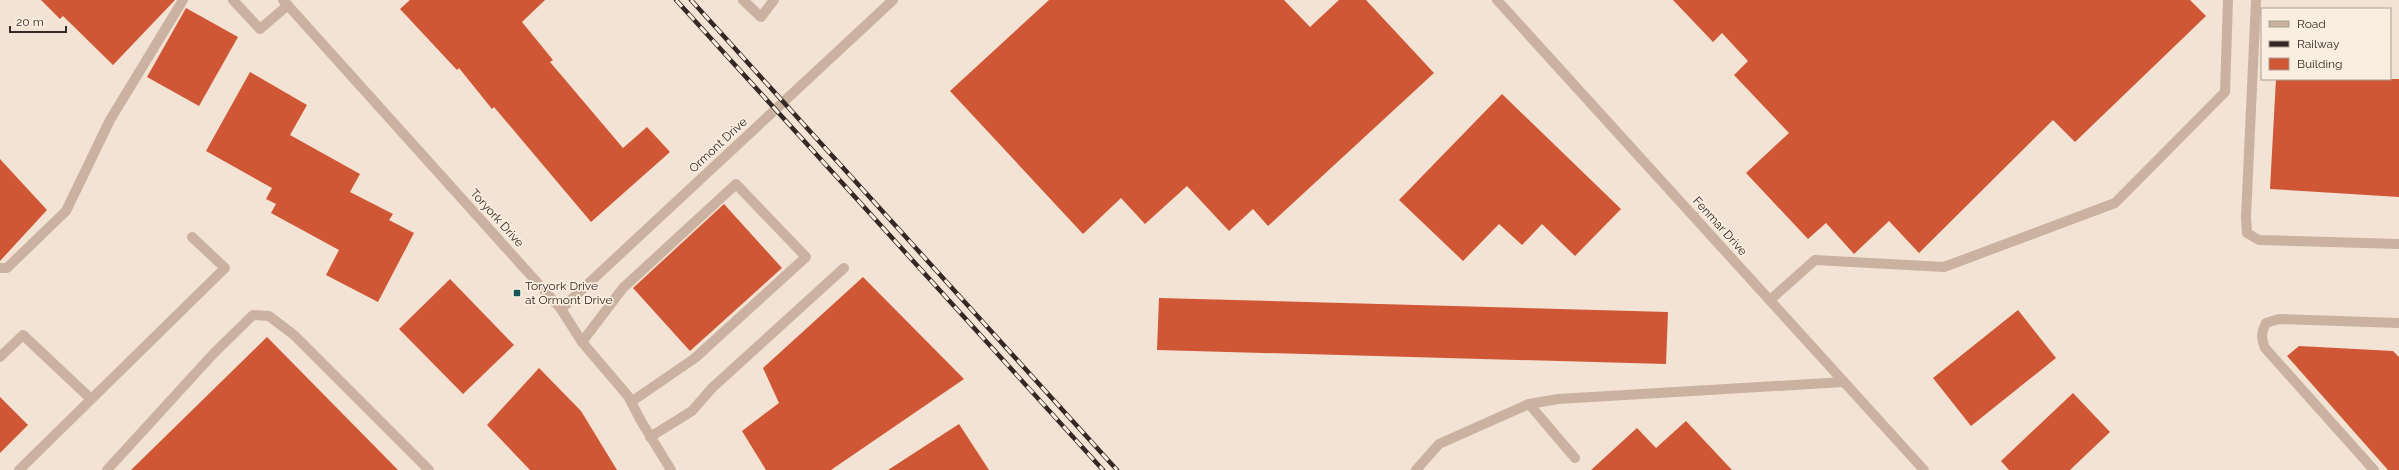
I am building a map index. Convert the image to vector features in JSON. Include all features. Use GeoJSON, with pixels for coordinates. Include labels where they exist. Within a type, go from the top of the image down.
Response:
{"type":"FeatureCollection","features":[{"type":"Feature","properties":{"kind":"street"},"geometry":{"type":"LineString","coordinates":[[0,268],[7,268],[66,211],[110,120],[183,0]]}},
{"type":"Feature","properties":{"kind":"street"},"geometry":{"type":"LineString","coordinates":[[233,0],[260,28],[285,3]]}},
{"type":"Feature","properties":{"kind":"street"},"geometry":{"type":"LineString","coordinates":[[743,0],[761,17],[774,0]]}},
{"type":"Feature","properties":{"kind":"street","name":"Ormont Drive"},"geometry":{"type":"LineString","coordinates":[[561,308],[893,0]]}},
{"type":"Feature","properties":{"kind":"street","name":"Fenmar Drive"},"geometry":{"type":"LineString","coordinates":[[1497,0],[1924,470]]}},
{"type":"Feature","properties":{"kind":"street"},"geometry":{"type":"LineString","coordinates":[[1770,300],[1816,260],[1944,267],[2115,202],[2226,92],[2228,0]]}},
{"type":"Feature","properties":{"kind":"street"},"geometry":{"type":"LineString","coordinates":[[2256,0],[2246,217],[2247,233],[2259,240],[2399,244]]}},
{"type":"Feature","properties":{"kind":"street","name":"Toryork Drive"},"geometry":{"type":"LineString","coordinates":[[285,3],[561,308],[582,342],[631,402],[671,470]]}},
{"type":"Feature","properties":{"kind":"street"},"geometry":{"type":"LineString","coordinates":[[582,342],[623,288],[736,184],[806,257],[695,358],[631,402]]}},
{"type":"Feature","properties":{"kind":"street"},"geometry":{"type":"LineString","coordinates":[[19,470],[225,268],[192,237]]}},
{"type":"Feature","properties":{"kind":"street"},"geometry":{"type":"LineString","coordinates":[[650,436],[692,411],[712,388],[844,268]]}},
{"type":"Feature","properties":{"kind":"street"},"geometry":{"type":"LineString","coordinates":[[107,470],[214,353],[253,315],[269,316],[294,335],[430,470]]}},
{"type":"Feature","properties":{"kind":"street"},"geometry":{"type":"LineString","coordinates":[[2374,470],[2265,348],[2262,340],[2262,331],[2266,324],[2279,319],[2399,323]]}},
{"type":"Feature","properties":{"kind":"street"},"geometry":{"type":"LineString","coordinates":[[0,358],[23,335],[91,399]]}},
{"type":"Feature","properties":{"kind":"street"},"geometry":{"type":"LineString","coordinates":[[1416,470],[1440,444],[1529,404],[1558,399],[1844,382]]}},
{"type":"Feature","properties":{"kind":"street"},"geometry":{"type":"LineString","coordinates":[[1529,404],[1576,458]]}},
{"type":"Feature","properties":{"kind":"building"},"geometry":{"type":"Polygon","coordinates":[[[41,0],[175,0],[113,65],[63,16],[60,19],[41,0]]]}},
{"type":"Feature","properties":{"kind":"building"},"geometry":{"type":"Polygon","coordinates":[[[410,0],[545,0],[522,22],[553,60],[550,62],[623,148],[647,127],[670,152],[591,222],[494,107],[492,109],[459,68],[457,70],[400,9],[410,0]]]}},
{"type":"Feature","properties":{"kind":"building"},"geometry":{"type":"Polygon","coordinates":[[[1049,0],[1284,0],[1310,27],[1339,0],[1366,0],[1434,73],[1268,226],[1253,209],[1229,231],[1187,186],[1145,224],[1121,198],[1083,234],[950,91],[1049,0]]]}},
{"type":"Feature","properties":{"kind":"building"},"geometry":{"type":"Polygon","coordinates":[[[1673,0],[2190,0],[2206,16],[2075,142],[2053,120],[1919,253],[1889,221],[1854,254],[1826,223],[1808,239],[1746,173],[1789,133],[1734,75],[1748,61],[1722,33],[1713,42],[1673,0]]]}},
{"type":"Feature","properties":{"kind":"building"},"geometry":{"type":"Polygon","coordinates":[[[186,8],[238,37],[199,106],[147,77],[186,8]]]}},
{"type":"Feature","properties":{"kind":"building"},"geometry":{"type":"Polygon","coordinates":[[[250,72],[307,105],[290,135],[360,174],[350,192],[393,214],[389,220],[414,233],[378,302],[326,275],[339,250],[271,213],[276,204],[266,199],[272,188],[206,151],[250,72]]]}},
{"type":"Feature","properties":{"kind":"building"},"geometry":{"type":"Polygon","coordinates":[[[2399,79],[2399,197],[2270,189],[2276,80],[2399,79]]]}},
{"type":"Feature","properties":{"kind":"building"},"geometry":{"type":"Polygon","coordinates":[[[1502,94],[1621,209],[1575,256],[1542,224],[1522,245],[1499,224],[1463,261],[1399,200],[1502,94]]]}},
{"type":"Feature","properties":{"kind":"building"},"geometry":{"type":"Polygon","coordinates":[[[0,159],[47,210],[0,261],[0,159]]]}},
{"type":"Feature","properties":{"kind":"building"},"geometry":{"type":"Polygon","coordinates":[[[724,204],[782,268],[690,351],[633,288],[724,204]]]}},
{"type":"Feature","properties":{"kind":"building"},"geometry":{"type":"Polygon","coordinates":[[[863,277],[964,379],[831,470],[766,470],[742,431],[779,403],[763,368],[863,277]]]}},
{"type":"Feature","properties":{"kind":"building"},"geometry":{"type":"Polygon","coordinates":[[[450,279],[514,345],[463,394],[399,329],[450,279]]]}},
{"type":"Feature","properties":{"kind":"building"},"geometry":{"type":"Polygon","coordinates":[[[1159,298],[1668,312],[1666,364],[1157,350],[1159,298]]]}},
{"type":"Feature","properties":{"kind":"building"},"geometry":{"type":"Polygon","coordinates":[[[2018,310],[2056,358],[1971,426],[1933,378],[2018,310]]]}},
{"type":"Feature","properties":{"kind":"building"},"geometry":{"type":"Polygon","coordinates":[[[267,337],[398,470],[131,470],[267,337]]]}},
{"type":"Feature","properties":{"kind":"building"},"geometry":{"type":"Polygon","coordinates":[[[2299,346],[2393,351],[2399,357],[2399,470],[2388,470],[2287,356],[2299,346]]]}},
{"type":"Feature","properties":{"kind":"building"},"geometry":{"type":"Polygon","coordinates":[[[539,368],[581,411],[617,470],[530,470],[487,425],[539,368]]]}},
{"type":"Feature","properties":{"kind":"building"},"geometry":{"type":"Polygon","coordinates":[[[2073,393],[2110,432],[2070,470],[2009,470],[2001,461],[2073,393]]]}},
{"type":"Feature","properties":{"kind":"building"},"geometry":{"type":"Polygon","coordinates":[[[0,397],[28,425],[0,453],[0,397]]]}},
{"type":"Feature","properties":{"kind":"building"},"geometry":{"type":"Polygon","coordinates":[[[1686,421],[1732,470],[1591,470],[1637,428],[1656,448],[1686,421]]]}},
{"type":"Feature","properties":{"kind":"building"},"geometry":{"type":"Polygon","coordinates":[[[959,424],[989,470],[888,470],[959,424]]]}},
{"type":"Feature","properties":{"kind":"railway"},"geometry":{"type":"LineString","coordinates":[[676,0],[1103,470]]}},
{"type":"Feature","properties":{"kind":"railway"},"geometry":{"type":"LineString","coordinates":[[691,0],[1117,470]]}},
{"type":"Feature","properties":{"kind":"place","name":"Toryork Drive at Ormont Drive"},"geometry":{"type":"Point","coordinates":[517,293]}}]}
